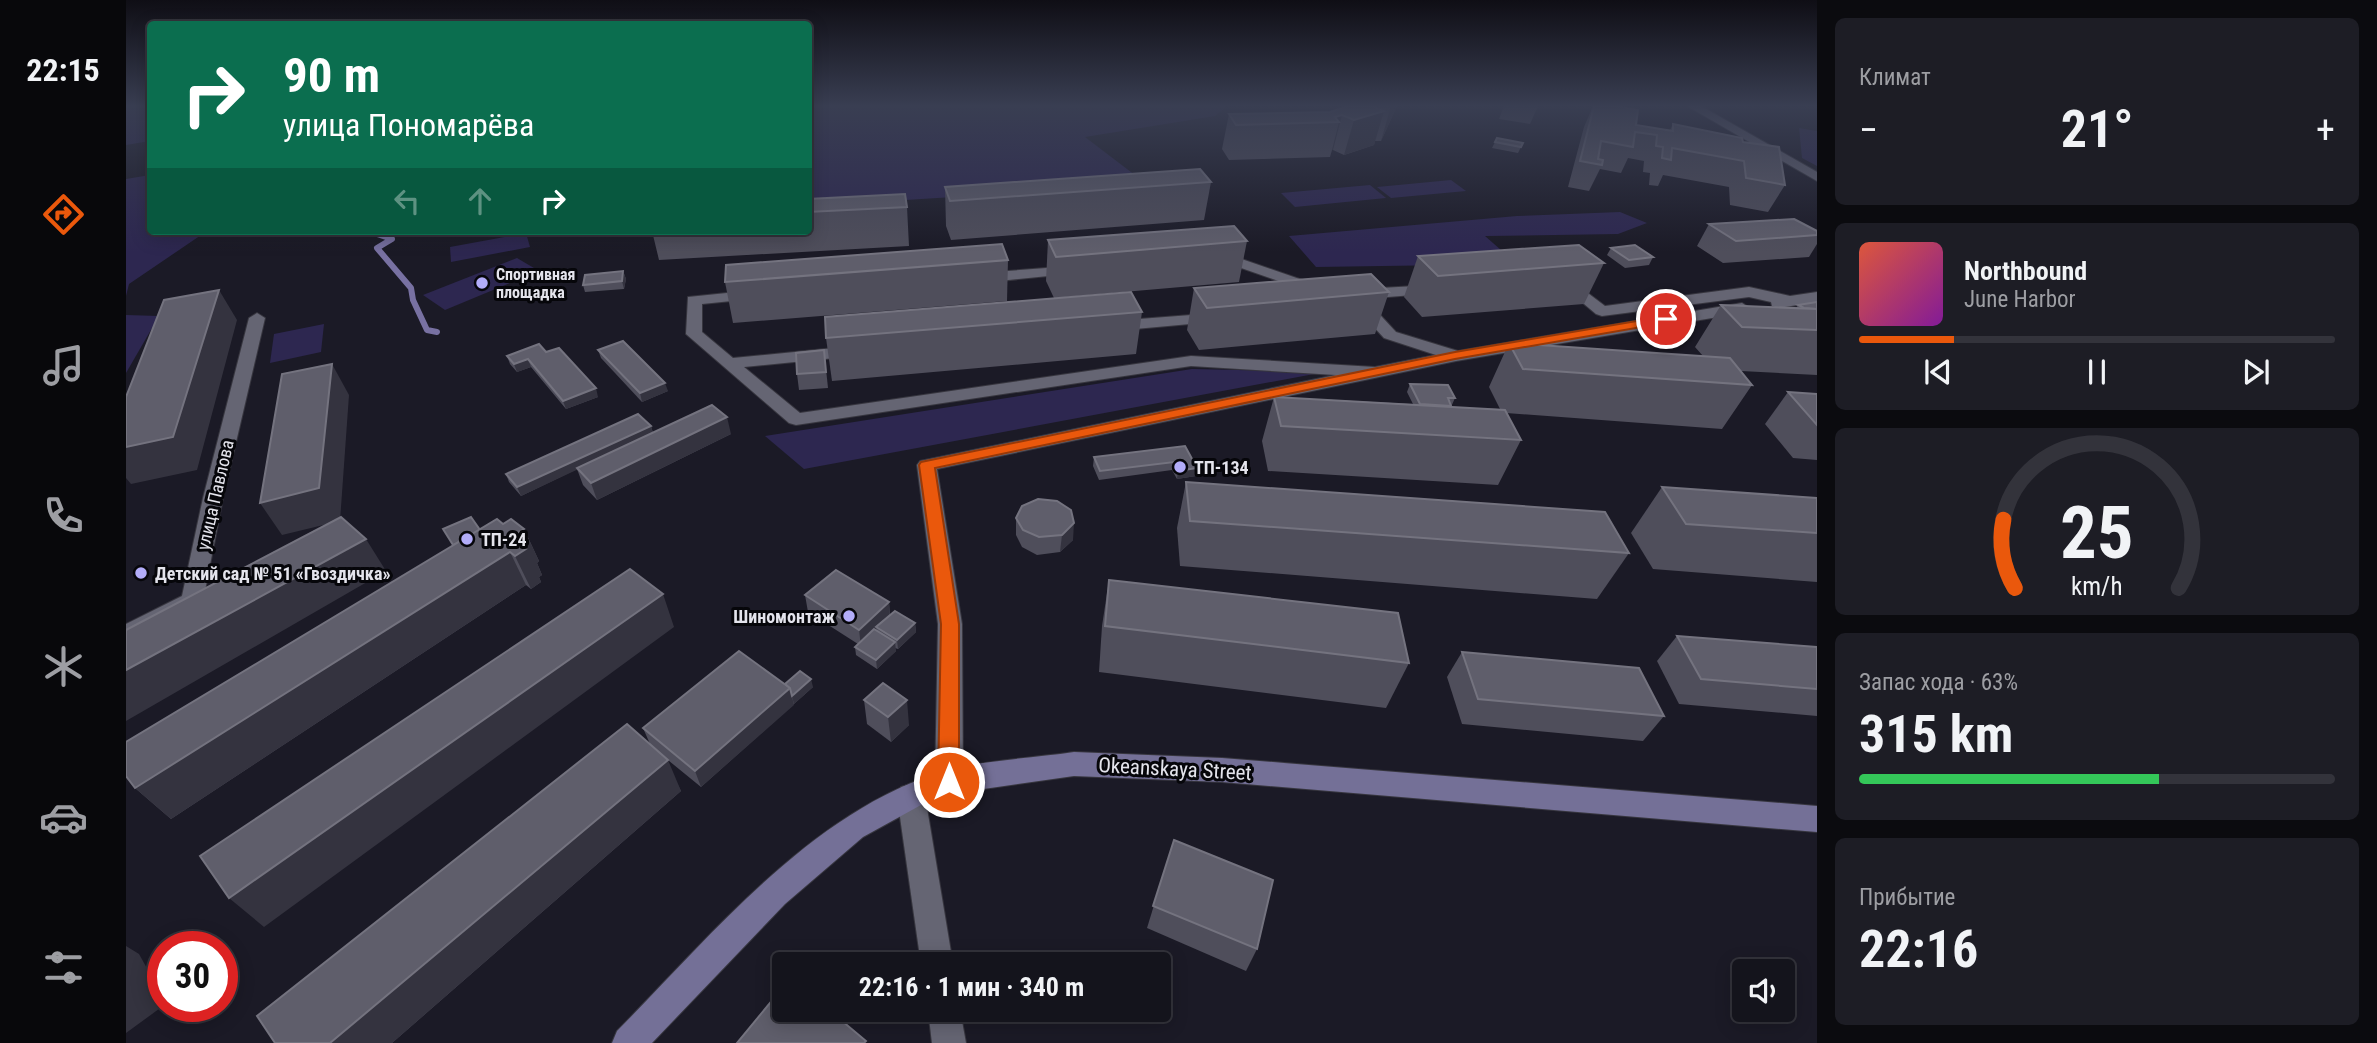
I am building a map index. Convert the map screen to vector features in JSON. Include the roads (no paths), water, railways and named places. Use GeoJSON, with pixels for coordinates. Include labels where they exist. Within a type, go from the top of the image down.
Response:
{"type":"FeatureCollection","features":[{"type":"Feature","properties":{"kind":"main road","name":"Okeanskaya Street"},"geometry":{"type":"LineString","coordinates":[[629,1043],[774,894],[853,828],[911,796],[949,782],[1074,765],[1222,770],[1817,819]]}},
{"type":"Feature","properties":{"kind":"street"},"geometry":{"type":"LineString","coordinates":[[1778,155],[1817,177]]}},
{"type":"Feature","properties":{"kind":"street"},"geometry":{"type":"LineString","coordinates":[[1198,260],[1225,258],[1306,288],[1372,295],[1454,288]]}},
{"type":"Feature","properties":{"kind":"street"},"geometry":{"type":"LineString","coordinates":[[967,279],[1089,269]]}},
{"type":"Feature","properties":{"kind":"street"},"geometry":{"type":"LineString","coordinates":[[1550,281],[1564,280],[1602,311],[1749,292],[1789,301]]}},
{"type":"Feature","properties":{"kind":"street"},"geometry":{"type":"LineString","coordinates":[[776,293],[694,300],[694,334],[796,419],[1191,361],[1380,373]]}},
{"type":"Feature","properties":{"kind":"street"},"geometry":{"type":"LineString","coordinates":[[949,782],[950,624],[927,465],[1455,356],[1617,327],[1817,297]]}},
{"type":"Feature","properties":{"kind":"street"},"geometry":{"type":"LineString","coordinates":[[1336,309],[1364,307],[1390,335],[1455,356]]}},
{"type":"Feature","properties":{"kind":"street"},"geometry":{"type":"LineString","coordinates":[[1097,328],[1239,316]]}},
{"type":"Feature","properties":{"kind":"street","name":"улица Павлова"},"geometry":{"type":"LineString","coordinates":[[126,635],[192,601],[211,506],[257,318]]}},
{"type":"Feature","properties":{"kind":"street"},"geometry":{"type":"LineString","coordinates":[[730,363],[866,350]]}},
{"type":"Feature","properties":{"kind":"street"},"geometry":{"type":"LineString","coordinates":[[911,796],[935,952]]}},
{"type":"Feature","properties":{"kind":"street"},"geometry":{"type":"LineString","coordinates":[[945,1022],[948,1043]]}},
{"type":"Feature","properties":{"kind":"waterway"},"geometry":{"type":"LineString","coordinates":[[380,235],[392,239],[377,248],[411,288],[413,300],[427,330],[437,332]]}},
{"type":"Feature","properties":{"kind":"place","name":"Спортивная площадка"},"geometry":{"type":"Point","coordinates":[482,283]}},
{"type":"Feature","properties":{"kind":"place","name":"ТП-134"},"geometry":{"type":"Point","coordinates":[1180,467]}},
{"type":"Feature","properties":{"kind":"place","name":"ТП-24"},"geometry":{"type":"Point","coordinates":[467,539]}},
{"type":"Feature","properties":{"kind":"place","name":"Детский сад № 51 «Гвоздичка»"},"geometry":{"type":"Point","coordinates":[141,573]}},
{"type":"Feature","properties":{"kind":"place","name":"Шиномонтаж"},"geometry":{"type":"Point","coordinates":[849,616]}}]}
